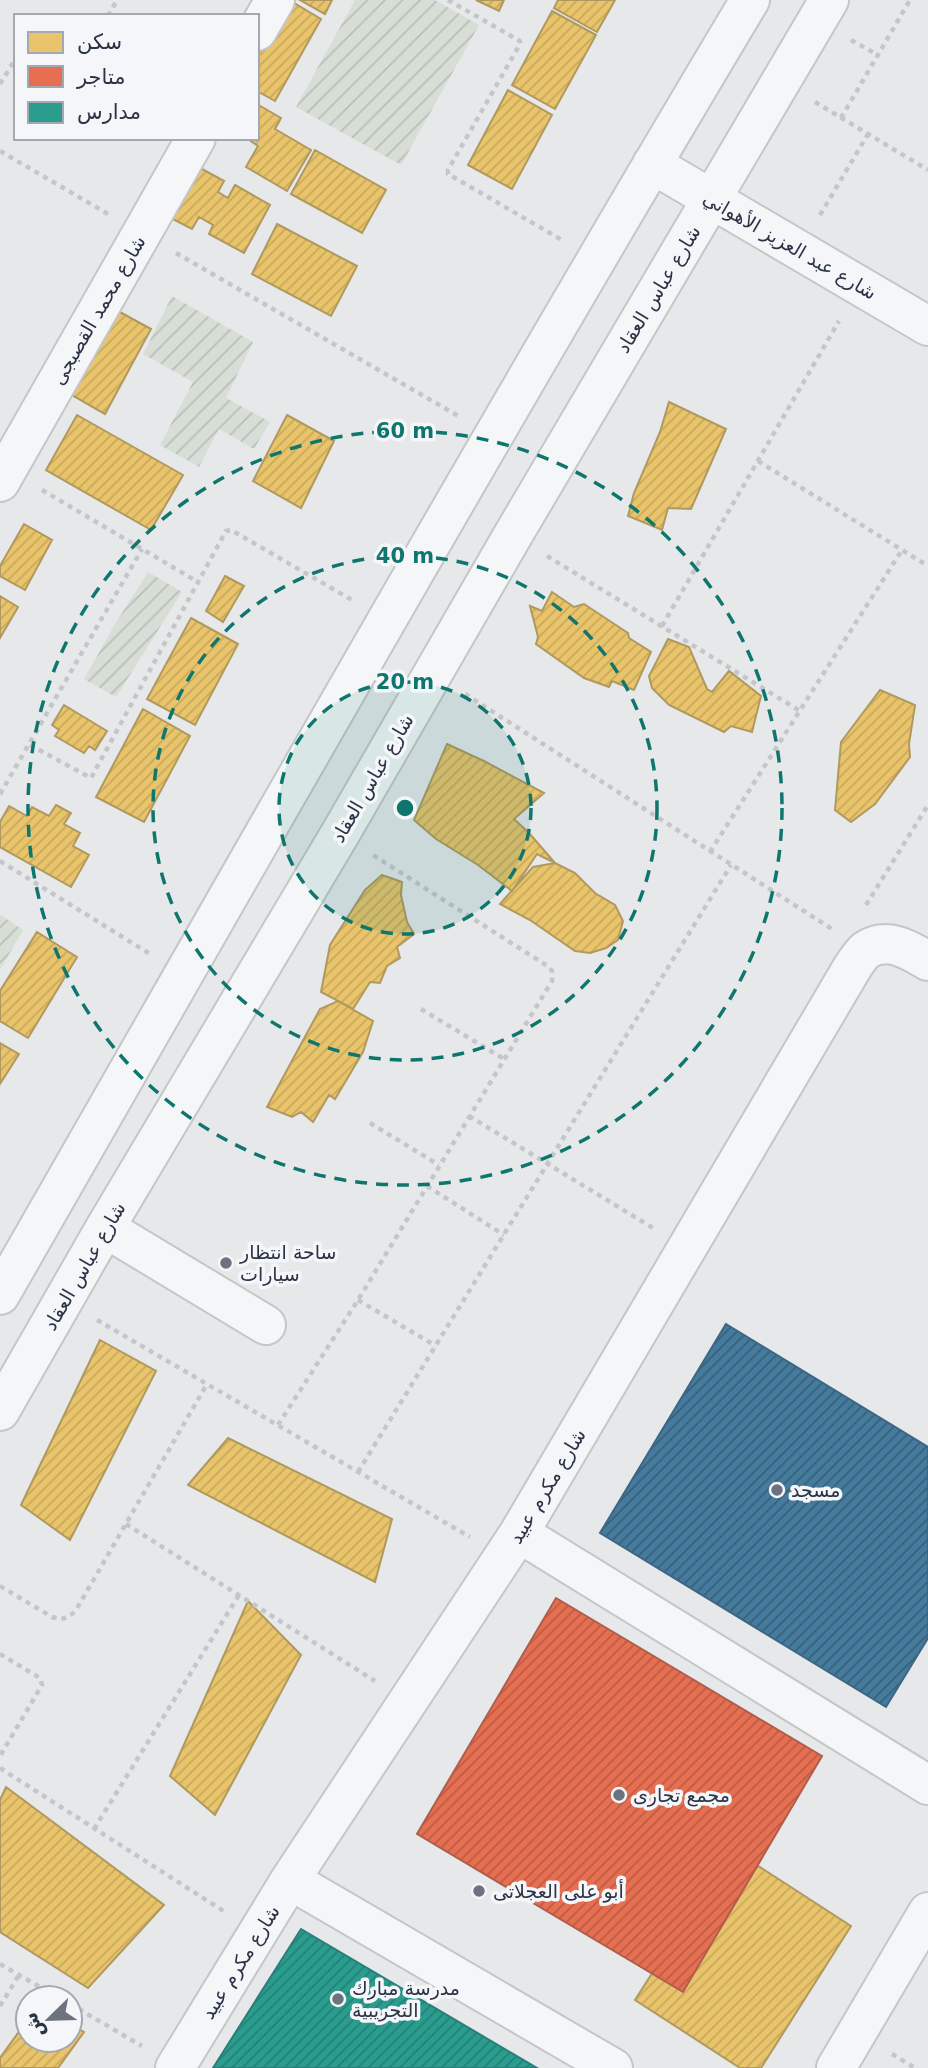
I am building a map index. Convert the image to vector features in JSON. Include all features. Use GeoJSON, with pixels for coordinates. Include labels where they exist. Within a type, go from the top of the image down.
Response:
{"type":"FeatureCollection","features":[{"type":"Feature","properties":{"kind":"street"},"geometry":{"type":"LineString","coordinates":[[259,28],[275,0]]}},
{"type":"Feature","properties":{"kind":"street"},"geometry":{"type":"LineString","coordinates":[[0,1295],[492,436],[750,0]]}},
{"type":"Feature","properties":{"kind":"street","name":"شارع عباس العقاد"},"geometry":{"type":"LineString","coordinates":[[4,1394],[63,1300],[340,834],[829,0]]}},
{"type":"Feature","properties":{"kind":"street","name":"شارع محمد القصبجى"},"geometry":{"type":"LineString","coordinates":[[4,476],[195,140]]}},
{"type":"Feature","properties":{"kind":"street","name":"شارع عبد العزيز الأهواني"},"geometry":{"type":"LineString","coordinates":[[652,164],[928,326]]}},
{"type":"Feature","properties":{"kind":"street"},"geometry":{"type":"LineString","coordinates":[[855,944],[886,943],[908,948],[928,961]]}},
{"type":"Feature","properties":{"kind":"street","name":"شارع مكرم عبيد"},"geometry":{"type":"LineString","coordinates":[[175,2067],[290,1880],[512,1545],[852,968],[855,944]]}},
{"type":"Feature","properties":{"kind":"street"},"geometry":{"type":"LineString","coordinates":[[105,1228],[266,1325]]}},
{"type":"Feature","properties":{"kind":"street"},"geometry":{"type":"LineString","coordinates":[[512,1545],[928,1785]]}},
{"type":"Feature","properties":{"kind":"street"},"geometry":{"type":"LineString","coordinates":[[290,1880],[613,2068]]}},
{"type":"Feature","properties":{"kind":"street"},"geometry":{"type":"LineString","coordinates":[[836,2068],[928,1912]]}},
{"type":"Feature","properties":{"kind":"path"},"geometry":{"type":"LineString","coordinates":[[448,0],[520,41],[448,170],[449,174],[596,260]]}},
{"type":"Feature","properties":{"kind":"path"},"geometry":{"type":"LineString","coordinates":[[841,118],[910,0]]}},
{"type":"Feature","properties":{"kind":"path"},"geometry":{"type":"LineString","coordinates":[[0,84],[14,61]]}},
{"type":"Feature","properties":{"kind":"path"},"geometry":{"type":"LineString","coordinates":[[780,81],[928,170]]}},
{"type":"Feature","properties":{"kind":"path"},"geometry":{"type":"LineString","coordinates":[[799,250],[868,134]]}},
{"type":"Feature","properties":{"kind":"path"},"geometry":{"type":"LineString","coordinates":[[0,151],[492,436]]}},
{"type":"Feature","properties":{"kind":"path"},"geometry":{"type":"LineString","coordinates":[[662,626],[860,286]]}},
{"type":"Feature","properties":{"kind":"path"},"geometry":{"type":"LineString","coordinates":[[758,461],[928,566]]}},
{"type":"Feature","properties":{"kind":"path"},"geometry":{"type":"LineString","coordinates":[[4,476],[142,549],[198,582]]}},
{"type":"Feature","properties":{"kind":"path"},"geometry":{"type":"LineString","coordinates":[[30,745],[90,778],[226,531],[231,530],[386,620]]}},
{"type":"Feature","properties":{"kind":"path"},"geometry":{"type":"LineString","coordinates":[[513,535],[800,711]]}},
{"type":"Feature","properties":{"kind":"path"},"geometry":{"type":"LineString","coordinates":[[0,794],[142,549]]}},
{"type":"Feature","properties":{"kind":"path"},"geometry":{"type":"LineString","coordinates":[[710,852],[902,550]]}},
{"type":"Feature","properties":{"kind":"path"},"geometry":{"type":"LineString","coordinates":[[432,673],[855,944],[928,805]]}},
{"type":"Feature","properties":{"kind":"path"},"geometry":{"type":"LineString","coordinates":[[278,1425],[358,1300],[552,981],[552,971],[537,960],[340,834]]}},
{"type":"Feature","properties":{"kind":"path"},"geometry":{"type":"LineString","coordinates":[[0,861],[183,975]]}},
{"type":"Feature","properties":{"kind":"path"},"geometry":{"type":"LineString","coordinates":[[358,1472],[731,865]]}},
{"type":"Feature","properties":{"kind":"path"},"geometry":{"type":"LineString","coordinates":[[421,1009],[504,1059]]}},
{"type":"Feature","properties":{"kind":"path"},"geometry":{"type":"LineString","coordinates":[[469,1116],[687,1249]]}},
{"type":"Feature","properties":{"kind":"path"},"geometry":{"type":"LineString","coordinates":[[370,1123],[439,1165]]}},
{"type":"Feature","properties":{"kind":"path"},"geometry":{"type":"LineString","coordinates":[[427,1186],[504,1236]]}},
{"type":"Feature","properties":{"kind":"path"},"geometry":{"type":"LineString","coordinates":[[63,1300],[358,1472],[512,1545]]}},
{"type":"Feature","properties":{"kind":"path"},"geometry":{"type":"LineString","coordinates":[[358,1300],[436,1346]]}},
{"type":"Feature","properties":{"kind":"path"},"geometry":{"type":"LineString","coordinates":[[0,1586],[52,1617],[70,1617],[207,1384]]}},
{"type":"Feature","properties":{"kind":"path"},"geometry":{"type":"LineString","coordinates":[[126,1524],[408,1702]]}},
{"type":"Feature","properties":{"kind":"path"},"geometry":{"type":"LineString","coordinates":[[94,1829],[239,1595]]}},
{"type":"Feature","properties":{"kind":"path"},"geometry":{"type":"LineString","coordinates":[[0,1654],[40,1678],[42,1685],[0,1756]]}},
{"type":"Feature","properties":{"kind":"path"},"geometry":{"type":"LineString","coordinates":[[0,1769],[258,1933]]}},
{"type":"Feature","properties":{"kind":"path"},"geometry":{"type":"LineString","coordinates":[[0,1964],[35,1984]]}},
{"type":"Feature","properties":{"kind":"path"},"geometry":{"type":"LineString","coordinates":[[0,2007],[19,1975]]}},
{"type":"Feature","properties":{"kind":"path"},"geometry":{"type":"LineString","coordinates":[[84,2012],[175,2067]]}},
{"type":"Feature","properties":{"kind":"shaded area"},"geometry":{"type":"Polygon","coordinates":[[[355,0],[435,0],[479,25],[401,165],[296,107],[355,0]]]}},
{"type":"Feature","properties":{"kind":"shaded area"},"geometry":{"type":"Polygon","coordinates":[[[172,296],[253,342],[226,398],[270,422],[254,449],[219,429],[199,467],[160,445],[193,382],[143,354],[172,296]]]}},
{"type":"Feature","properties":{"kind":"shaded area"},"geometry":{"type":"Polygon","coordinates":[[[148,572],[182,592],[116,697],[84,679],[148,572]]]}},
{"type":"Feature","properties":{"kind":"shaded area"},"geometry":{"type":"Polygon","coordinates":[[[0,916],[23,930],[0,970],[0,916]]]}},
{"type":"Feature","properties":{"kind":"building: سكن"},"geometry":{"type":"Polygon","coordinates":[[[289,0],[321,19],[275,101],[259,92],[259,52],[289,0]]]}},
{"type":"Feature","properties":{"kind":"building: سكن"},"geometry":{"type":"Polygon","coordinates":[[[300,0],[332,0],[325,14],[300,0]]]}},
{"type":"Feature","properties":{"kind":"building: سكن"},"geometry":{"type":"Polygon","coordinates":[[[476,0],[504,0],[499,11],[476,0]]]}},
{"type":"Feature","properties":{"kind":"building: سكن"},"geometry":{"type":"Polygon","coordinates":[[[558,0],[615,0],[597,32],[554,8],[558,0]]]}},
{"type":"Feature","properties":{"kind":"building: سكن"},"geometry":{"type":"Polygon","coordinates":[[[552,11],[596,35],[555,109],[512,85],[552,11]]]}},
{"type":"Feature","properties":{"kind":"building: سكن"},"geometry":{"type":"Polygon","coordinates":[[[508,90],[552,115],[512,189],[468,165],[508,90]]]}},
{"type":"Feature","properties":{"kind":"building: سكن"},"geometry":{"type":"Polygon","coordinates":[[[259,105],[281,118],[275,129],[311,150],[287,191],[246,167],[258,146],[249,140],[259,140],[259,105]]]}},
{"type":"Feature","properties":{"kind":"building: سكن"},"geometry":{"type":"Polygon","coordinates":[[[315,150],[386,190],[362,233],[291,194],[315,150]]]}},
{"type":"Feature","properties":{"kind":"building: سكن"},"geometry":{"type":"Polygon","coordinates":[[[191,163],[224,181],[218,192],[228,198],[235,185],[270,205],[244,253],[209,234],[213,225],[199,217],[192,229],[163,214],[191,163]]]}},
{"type":"Feature","properties":{"kind":"building: سكن"},"geometry":{"type":"Polygon","coordinates":[[[277,224],[357,266],[331,316],[252,274],[277,224]]]}},
{"type":"Feature","properties":{"kind":"building: سكن"},"geometry":{"type":"Polygon","coordinates":[[[118,311],[151,329],[105,414],[72,395],[118,311]]]}},
{"type":"Feature","properties":{"kind":"building: سكن"},"geometry":{"type":"Polygon","coordinates":[[[669,402],[726,429],[691,509],[668,508],[662,530],[628,516],[634,493],[660,432],[669,402]]]}},
{"type":"Feature","properties":{"kind":"building: سكن"},"geometry":{"type":"Polygon","coordinates":[[[77,415],[183,475],[151,530],[46,470],[77,415]]]}},
{"type":"Feature","properties":{"kind":"building: سكن"},"geometry":{"type":"Polygon","coordinates":[[[287,415],[334,441],[301,508],[253,481],[287,415]]]}},
{"type":"Feature","properties":{"kind":"building: سكن"},"geometry":{"type":"Polygon","coordinates":[[[24,524],[52,540],[25,590],[0,576],[0,566],[24,524]]]}},
{"type":"Feature","properties":{"kind":"building: سكن"},"geometry":{"type":"Polygon","coordinates":[[[225,576],[244,586],[223,622],[206,611],[225,576]]]}},
{"type":"Feature","properties":{"kind":"building: سكن"},"geometry":{"type":"Polygon","coordinates":[[[552,592],[574,607],[584,604],[651,652],[634,690],[612,681],[609,687],[584,678],[536,644],[538,637],[530,606],[542,611],[552,592]]]}},
{"type":"Feature","properties":{"kind":"building: سكن"},"geometry":{"type":"Polygon","coordinates":[[[0,596],[18,607],[0,638],[0,596]]]}},
{"type":"Feature","properties":{"kind":"building: سكن"},"geometry":{"type":"Polygon","coordinates":[[[191,618],[238,644],[195,725],[147,699],[191,618]]]}},
{"type":"Feature","properties":{"kind":"building: سكن"},"geometry":{"type":"Polygon","coordinates":[[[668,639],[689,647],[707,689],[712,692],[729,671],[761,696],[752,732],[731,726],[724,732],[669,705],[652,688],[649,676],[668,639]]]}},
{"type":"Feature","properties":{"kind":"building: سكن"},"geometry":{"type":"Polygon","coordinates":[[[880,690],[915,705],[909,744],[910,757],[875,804],[851,822],[835,810],[841,742],[880,690]]]}},
{"type":"Feature","properties":{"kind":"building: سكن"},"geometry":{"type":"Polygon","coordinates":[[[64,705],[107,731],[95,750],[89,746],[84,753],[55,736],[59,730],[52,725],[64,705]]]}},
{"type":"Feature","properties":{"kind":"building: سكن"},"geometry":{"type":"Polygon","coordinates":[[[143,709],[190,736],[144,822],[96,797],[143,709]]]}},
{"type":"Feature","properties":{"kind":"building: سكن"},"geometry":{"type":"Polygon","coordinates":[[[447,744],[544,793],[514,819],[555,863],[537,854],[512,891],[478,865],[436,839],[414,820],[447,744]]]}},
{"type":"Feature","properties":{"kind":"building: سكن"},"geometry":{"type":"Polygon","coordinates":[[[56,805],[71,813],[64,824],[80,833],[73,846],[89,855],[71,887],[0,847],[0,822],[9,806],[27,816],[32,807],[49,816],[56,805]]]}},
{"type":"Feature","properties":{"kind":"building: سكن"},"geometry":{"type":"Polygon","coordinates":[[[555,863],[575,873],[595,893],[615,905],[623,921],[618,940],[606,948],[590,953],[575,951],[530,920],[500,904],[533,867],[555,863]]]}},
{"type":"Feature","properties":{"kind":"building: سكن"},"geometry":{"type":"Polygon","coordinates":[[[382,875],[402,882],[401,895],[407,922],[414,934],[397,947],[400,958],[387,966],[380,983],[370,982],[353,1009],[321,992],[330,945],[365,890],[382,875]]]}},
{"type":"Feature","properties":{"kind":"building: سكن"},"geometry":{"type":"Polygon","coordinates":[[[37,932],[77,957],[28,1038],[0,1021],[0,991],[37,932]]]}},
{"type":"Feature","properties":{"kind":"building: سكن"},"geometry":{"type":"Polygon","coordinates":[[[338,1001],[373,1021],[363,1052],[335,1099],[329,1095],[313,1122],[301,1112],[292,1117],[267,1107],[320,1009],[338,1001]]]}},
{"type":"Feature","properties":{"kind":"building: سكن"},"geometry":{"type":"Polygon","coordinates":[[[0,1043],[19,1054],[0,1084],[0,1043]]]}},
{"type":"Feature","properties":{"kind":"building: سكن"},"geometry":{"type":"Polygon","coordinates":[[[100,1340],[156,1371],[70,1540],[21,1505],[100,1340]]]}},
{"type":"Feature","properties":{"kind":"building: سكن"},"geometry":{"type":"Polygon","coordinates":[[[228,1438],[392,1519],[375,1582],[188,1485],[228,1438]]]}},
{"type":"Feature","properties":{"kind":"building: سكن"},"geometry":{"type":"Polygon","coordinates":[[[248,1601],[301,1655],[215,1815],[170,1776],[248,1601]]]}},
{"type":"Feature","properties":{"kind":"building: سكن"},"geometry":{"type":"Polygon","coordinates":[[[6,1787],[164,1905],[88,1988],[0,1932],[0,1800],[6,1787]]]}},
{"type":"Feature","properties":{"kind":"building: سكن"},"geometry":{"type":"Polygon","coordinates":[[[732,1849],[851,1926],[761,2068],[740,2068],[635,2000],[732,1849]]]}},
{"type":"Feature","properties":{"kind":"building: سكن"},"geometry":{"type":"Polygon","coordinates":[[[14,2038],[14,2054],[68,2054],[58,2068],[0,2068],[0,2058],[14,2038]]]}},
{"type":"Feature","properties":{"kind":"building: متاجر","name":"مجمع تجارى"},"geometry":{"type":"Polygon","coordinates":[[[556,1598],[822,1756],[683,1992],[417,1834],[556,1598]]]}},
{"type":"Feature","properties":{"kind":"building: مدارس","name":"مدرسة مبارك التجريبية"},"geometry":{"type":"Polygon","coordinates":[[[301,1929],[537,2068],[213,2068],[301,1929]]]}},
{"type":"Feature","properties":{"kind":"building: مرافق عامة","name":"مسجد"},"geometry":{"type":"Polygon","coordinates":[[[726,1324],[928,1447],[928,1638],[886,1707],[600,1533],[726,1324]]]}},
{"type":"Feature","properties":{"kind":"place","name":"ساحة انتظار سيارات"},"geometry":{"type":"Point","coordinates":[226,1263]}},
{"type":"Feature","properties":{"kind":"place","name":"مسجد"},"geometry":{"type":"Point","coordinates":[777,1490]}},
{"type":"Feature","properties":{"kind":"place","name":"مجمع تجارى"},"geometry":{"type":"Point","coordinates":[619,1795]}},
{"type":"Feature","properties":{"kind":"place","name":"أبو على العجلاتى"},"geometry":{"type":"Point","coordinates":[479,1891]}},
{"type":"Feature","properties":{"kind":"place","name":"مدرسة مبارك التجريبية"},"geometry":{"type":"Point","coordinates":[338,1999]}}]}
